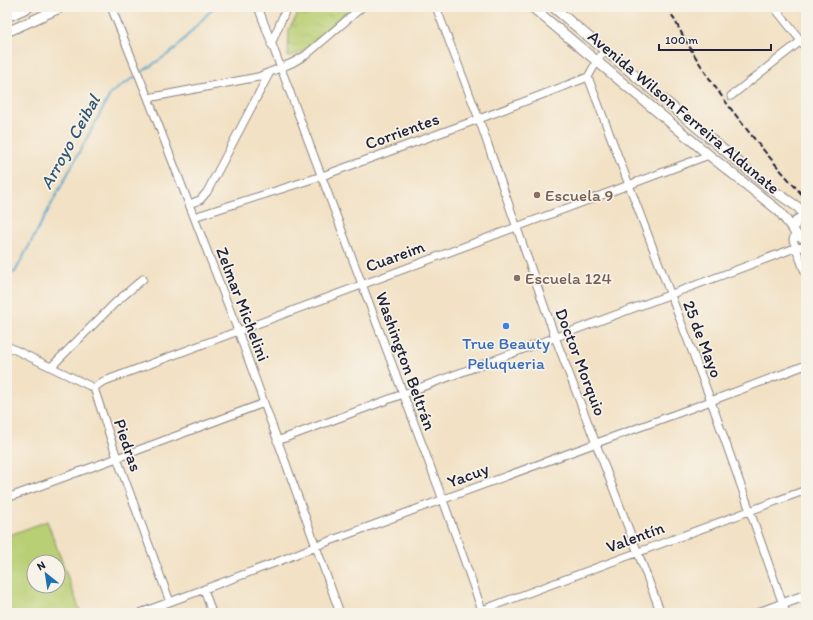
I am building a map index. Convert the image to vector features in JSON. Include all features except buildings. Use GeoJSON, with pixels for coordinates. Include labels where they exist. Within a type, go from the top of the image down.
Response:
{"type":"FeatureCollection","features":[{"type":"Feature","properties":{"kind":"street"},"geometry":{"type":"LineString","coordinates":[[7,17],[30,7]]}},
{"type":"Feature","properties":{"kind":"street"},"geometry":{"type":"LineString","coordinates":[[7,32],[62,7]]}},
{"type":"Feature","properties":{"kind":"street","name":"Zelmar Michelini"},"geometry":{"type":"LineString","coordinates":[[111,7],[131,60],[148,98],[238,331],[340,613]]}},
{"type":"Feature","properties":{"kind":"street","name":"Washington Beltrán"},"geometry":{"type":"LineString","coordinates":[[258,7],[443,500],[482,612]]}},
{"type":"Feature","properties":{"kind":"street"},"geometry":{"type":"LineString","coordinates":[[272,44],[287,7]]}},
{"type":"Feature","properties":{"kind":"street"},"geometry":{"type":"LineString","coordinates":[[148,98],[238,82],[258,77],[281,68],[306,55],[362,7]]}},
{"type":"Feature","properties":{"kind":"street","name":"Doctor Morquio"},"geometry":{"type":"LineString","coordinates":[[436,7],[479,119],[555,337],[661,613]]}},
{"type":"Feature","properties":{"kind":"street","name":"Avenida Wilson Ferreira Aldunate"},"geometry":{"type":"LineString","coordinates":[[532,7],[709,155],[779,211],[794,231]]}},
{"type":"Feature","properties":{"kind":"street","name":"Avenida Wilson Ferreira Aldunate"},"geometry":{"type":"LineString","coordinates":[[553,7],[767,186],[804,213]]}},
{"type":"Feature","properties":{"kind":"street"},"geometry":{"type":"LineString","coordinates":[[774,7],[804,39],[806,47]]}},
{"type":"Feature","properties":{"kind":"street"},"geometry":{"type":"LineString","coordinates":[[731,96],[804,39]]}},
{"type":"Feature","properties":{"kind":"street"},"geometry":{"type":"LineString","coordinates":[[588,77],[604,51]]}},
{"type":"Feature","properties":{"kind":"street"},"geometry":{"type":"LineString","coordinates":[[189,204],[200,200],[207,192],[270,72]]}},
{"type":"Feature","properties":{"kind":"street","name":"Corrientes"},"geometry":{"type":"LineString","coordinates":[[194,217],[322,176],[479,119],[588,77]]}},
{"type":"Feature","properties":{"kind":"street","name":"25 de Mayo"},"geometry":{"type":"LineString","coordinates":[[588,77],[712,401],[785,609]]}},
{"type":"Feature","properties":{"kind":"street","name":"Cuareim"},"geometry":{"type":"LineString","coordinates":[[94,388],[102,382],[709,155]]}},
{"type":"Feature","properties":{"kind":"street"},"geometry":{"type":"LineString","coordinates":[[804,213],[797,220],[794,231],[803,244],[800,258],[806,275]]}},
{"type":"Feature","properties":{"kind":"street"},"geometry":{"type":"LineString","coordinates":[[278,441],[671,295],[803,244]]}},
{"type":"Feature","properties":{"kind":"street"},"geometry":{"type":"LineString","coordinates":[[51,367],[115,302],[143,279]]}},
{"type":"Feature","properties":{"kind":"street"},"geometry":{"type":"LineString","coordinates":[[7,346],[94,388]]}},
{"type":"Feature","properties":{"kind":"street","name":"Yacuy"},"geometry":{"type":"LineString","coordinates":[[140,613],[316,546],[806,365]]}},
{"type":"Feature","properties":{"kind":"street","name":"Piedras"},"geometry":{"type":"LineString","coordinates":[[94,388],[116,458],[170,602]]}},
{"type":"Feature","properties":{"kind":"street"},"geometry":{"type":"LineString","coordinates":[[7,498],[264,403]]}},
{"type":"Feature","properties":{"kind":"street","name":"Valentín"},"geometry":{"type":"LineString","coordinates":[[474,613],[482,612],[806,490]]}},
{"type":"Feature","properties":{"kind":"street"},"geometry":{"type":"LineString","coordinates":[[204,589],[212,613]]}},
{"type":"Feature","properties":{"kind":"street"},"geometry":{"type":"LineString","coordinates":[[759,613],[785,609],[806,595]]}},
{"type":"Feature","properties":{"kind":"green space"},"geometry":{"type":"Polygon","coordinates":[[[302,7],[353,7],[302,52],[288,57],[289,29],[302,7]]]}},
{"type":"Feature","properties":{"kind":"green space"},"geometry":{"type":"Polygon","coordinates":[[[47,521],[59,554],[26,554],[26,594],[66,594],[66,572],[81,613],[7,613],[7,536],[47,521]]]}},
{"type":"Feature","properties":{"kind":"waterway","name":"Arroyo Ceibal"},"geometry":{"type":"LineString","coordinates":[[7,275],[15,272],[111,93],[174,50],[214,7]]}},
{"type":"Feature","properties":{"kind":"railway"},"geometry":{"type":"LineString","coordinates":[[668,7],[697,59],[730,108],[806,199]]}},
{"type":"Feature","properties":{"kind":"place","name":"Escuela 9"},"geometry":{"type":"Point","coordinates":[537,195]}},
{"type":"Feature","properties":{"kind":"place","name":"Escuela 124"},"geometry":{"type":"Point","coordinates":[517,278]}},
{"type":"Feature","properties":{"kind":"place","name":"True Beauty Peluqueria"},"geometry":{"type":"Point","coordinates":[506,326]}}]}
